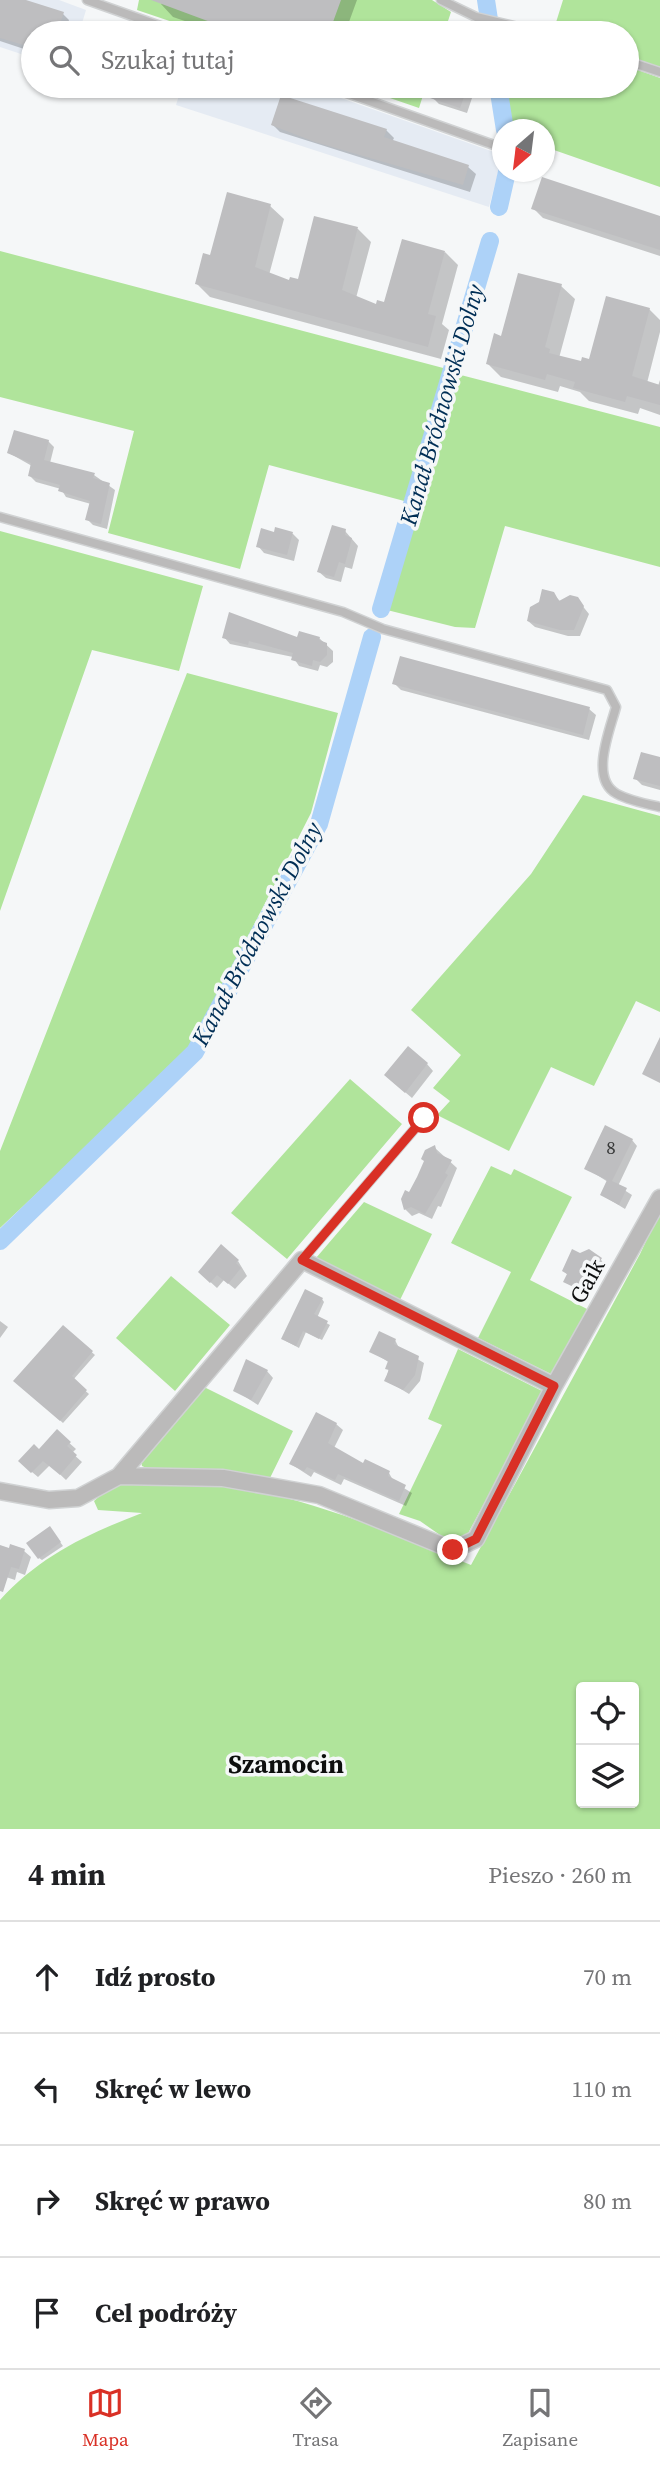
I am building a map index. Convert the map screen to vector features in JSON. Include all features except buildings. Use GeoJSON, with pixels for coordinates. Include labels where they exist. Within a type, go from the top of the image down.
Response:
{"type":"FeatureCollection","features":[{"type":"Feature","properties":{"kind":"street","name":"Gaik"},"geometry":{"type":"LineString","coordinates":[[118,1476],[223,1478],[319,1495],[453,1550],[476,1539],[554,1386],[660,1198]]}},
{"type":"Feature","properties":{"kind":"street"},"geometry":{"type":"LineString","coordinates":[[0,1491],[49,1500],[78,1498],[118,1476],[302,1260],[554,1386]]}},
{"type":"Feature","properties":{"kind":"lane"},"geometry":{"type":"LineString","coordinates":[[86,0],[146,21]]}},
{"type":"Feature","properties":{"kind":"lane"},"geometry":{"type":"LineString","coordinates":[[441,0],[476,17],[493,21]]}},
{"type":"Feature","properties":{"kind":"lane"},"geometry":{"type":"LineString","coordinates":[[639,65],[660,72]]}},
{"type":"Feature","properties":{"kind":"lane"},"geometry":{"type":"LineString","coordinates":[[361,98],[492,144]]}},
{"type":"Feature","properties":{"kind":"lane"},"geometry":{"type":"LineString","coordinates":[[0,517],[343,612],[383,629],[607,690],[616,707],[602,763],[607,785],[615,794],[660,807]]}},
{"type":"Feature","properties":{"kind":"lane"},"geometry":{"type":"LineString","coordinates":[[302,1260],[424,1118]]}},
{"type":"Feature","properties":{"kind":"shaded area"},"geometry":{"type":"Polygon","coordinates":[[[0,0],[59,0],[86,10],[83,21],[21,21],[21,54],[0,47],[0,0]]]}},
{"type":"Feature","properties":{"kind":"shaded area"},"geometry":{"type":"Polygon","coordinates":[[[178,98],[341,98],[492,151],[492,182],[496,182],[489,207],[176,105],[178,98]]]}},
{"type":"Feature","properties":{"kind":"green space"},"geometry":{"type":"Polygon","coordinates":[[[139,0],[432,0],[451,12],[448,21],[170,21],[137,10],[139,0]]]}},
{"type":"Feature","properties":{"kind":"green space"},"geometry":{"type":"Polygon","coordinates":[[[563,0],[660,0],[660,67],[639,60],[639,21],[556,21],[563,0]]]}},
{"type":"Feature","properties":{"kind":"green space"},"geometry":{"type":"Polygon","coordinates":[[[639,70],[660,78],[660,187],[555,150],[555,119],[509,119],[506,98],[639,98],[639,70]]]}},
{"type":"Feature","properties":{"kind":"green space"},"geometry":{"type":"Polygon","coordinates":[[[390,98],[422,98],[419,108],[390,98]]]}},
{"type":"Feature","properties":{"kind":"green space"},"geometry":{"type":"Polygon","coordinates":[[[0,251],[447,369],[408,502],[269,465],[240,569],[108,533],[134,431],[0,397],[0,251]]]}},
{"type":"Feature","properties":{"kind":"green space"},"geometry":{"type":"Polygon","coordinates":[[[457,374],[660,427],[660,567],[505,526],[475,628],[455,627],[387,610],[457,374]]]}},
{"type":"Feature","properties":{"kind":"green space"},"geometry":{"type":"Polygon","coordinates":[[[0,531],[203,586],[179,671],[92,650],[0,911],[0,531]]]}},
{"type":"Feature","properties":{"kind":"green space"},"geometry":{"type":"Polygon","coordinates":[[[187,673],[338,713],[311,813],[191,1048],[0,1228],[0,1151],[187,673]]]}},
{"type":"Feature","properties":{"kind":"green space"},"geometry":{"type":"Polygon","coordinates":[[[583,795],[660,816],[660,1012],[636,1001],[594,1086],[551,1067],[509,1151],[437,1115],[450,1101],[433,1088],[461,1055],[411,1010],[531,874],[583,795]]]}},
{"type":"Feature","properties":{"kind":"green space"},"geometry":{"type":"Polygon","coordinates":[[[350,1079],[402,1124],[287,1259],[231,1213],[350,1079]]]}},
{"type":"Feature","properties":{"kind":"green space"},"geometry":{"type":"Polygon","coordinates":[[[491,1166],[511,1175],[514,1169],[572,1197],[530,1280],[591,1311],[553,1375],[478,1338],[511,1272],[451,1243],[491,1166]]]}},
{"type":"Feature","properties":{"kind":"green space"},"geometry":{"type":"Polygon","coordinates":[[[364,1202],[432,1234],[400,1300],[316,1258],[364,1202]]]}},
{"type":"Feature","properties":{"kind":"green space"},"geometry":{"type":"Polygon","coordinates":[[[660,1212],[660,1829],[0,1829],[0,1600],[31,1571],[65,1548],[142,1513],[98,1510],[94,1501],[117,1481],[208,1483],[276,1496],[342,1515],[471,1565],[640,1254],[660,1212]]]}},
{"type":"Feature","properties":{"kind":"green space"},"geometry":{"type":"Polygon","coordinates":[[[171,1276],[230,1325],[175,1391],[116,1338],[171,1276]]]}},
{"type":"Feature","properties":{"kind":"green space"},"geometry":{"type":"Polygon","coordinates":[[[458,1349],[544,1392],[465,1539],[450,1542],[420,1521],[399,1514],[442,1425],[428,1419],[458,1349]]]}},
{"type":"Feature","properties":{"kind":"green space"},"geometry":{"type":"Polygon","coordinates":[[[204,1387],[293,1431],[270,1478],[151,1470],[142,1466],[141,1461],[204,1387]]]}},
{"type":"Feature","properties":{"kind":"waterway","name":"Kanał Bródnowski Dolny"},"geometry":{"type":"LineString","coordinates":[[486,0],[489,21]]}},
{"type":"Feature","properties":{"kind":"waterway","name":"Kanał Bródnowski Dolny"},"geometry":{"type":"LineString","coordinates":[[500,98],[503,119]]}},
{"type":"Feature","properties":{"kind":"waterway","name":"Kanał Bródnowski Dolny"},"geometry":{"type":"LineString","coordinates":[[499,207],[505,182]]}},
{"type":"Feature","properties":{"kind":"waterway","name":"Kanał Bródnowski Dolny"},"geometry":{"type":"LineString","coordinates":[[381,609],[490,241]]}},
{"type":"Feature","properties":{"kind":"waterway","name":"Kanał Bródnowski Dolny"},"geometry":{"type":"LineString","coordinates":[[0,1241],[195,1052],[319,824],[372,637]]}},
{"type":"Feature","properties":{"kind":"district","name":"Szamocin"},"geometry":{"type":"Point","coordinates":[286,1764]}},
{"type":"Feature","properties":{"kind":"route"},"geometry":{"type":"LineString","coordinates":[[424,1118],[302,1260],[554,1386],[476,1539],[453,1550]]}}]}
